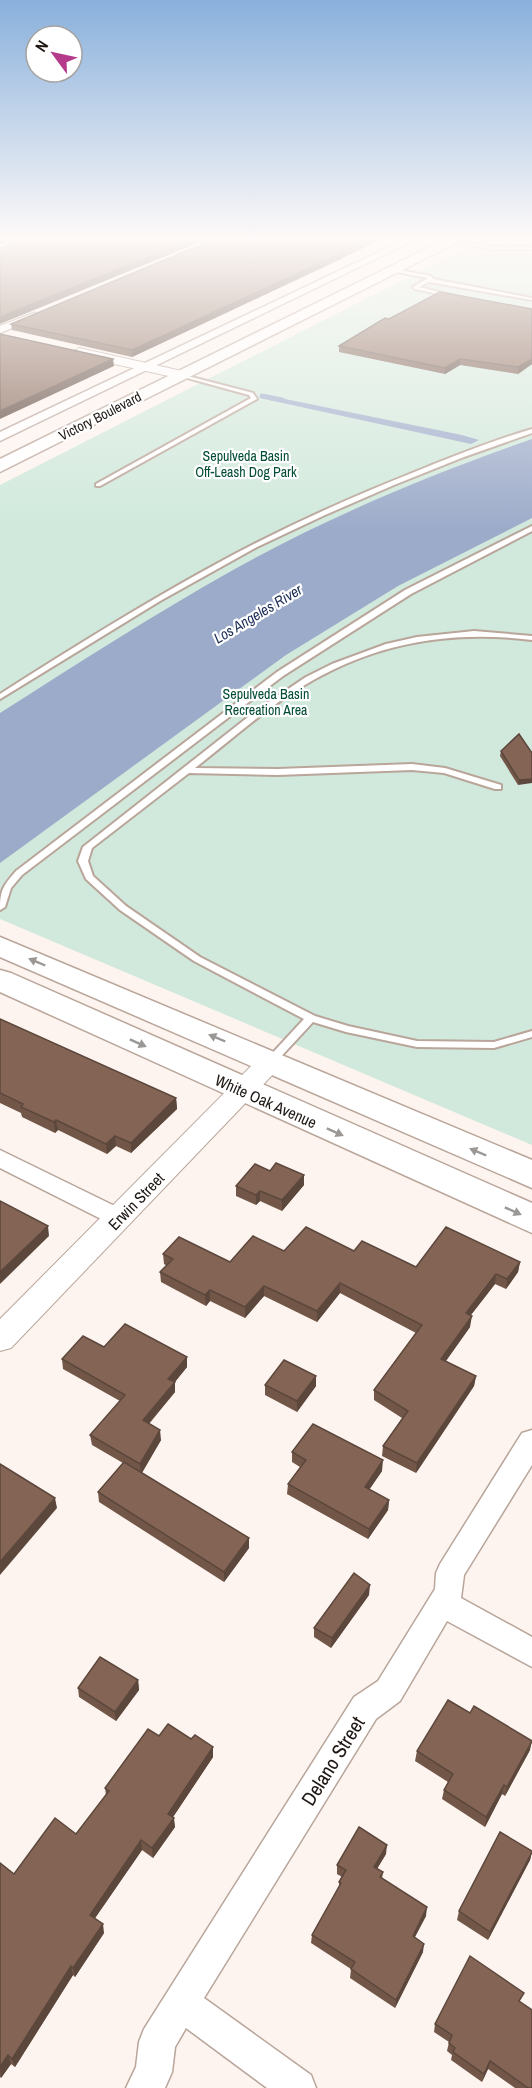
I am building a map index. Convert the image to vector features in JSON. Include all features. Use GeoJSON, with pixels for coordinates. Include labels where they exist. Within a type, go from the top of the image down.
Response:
{"type":"FeatureCollection","features":[{"type":"Feature","properties":{"kind":"main road","name":"Victory Boulevard"},"geometry":{"type":"LineString","coordinates":[[0,466],[262,335]]}},
{"type":"Feature","properties":{"kind":"main road"},"geometry":{"type":"LineString","coordinates":[[0,946],[532,1175]]}},
{"type":"Feature","properties":{"kind":"main road","name":"White Oak Avenue"},"geometry":{"type":"LineString","coordinates":[[0,980],[532,1220]]}},
{"type":"Feature","properties":{"kind":"street"},"geometry":{"type":"LineString","coordinates":[[11,335],[22,339]]}},
{"type":"Feature","properties":{"kind":"street","name":"Victory Boulevard"},"geometry":{"type":"LineString","coordinates":[[0,437],[212,335]]}},
{"type":"Feature","properties":{"kind":"street"},"geometry":{"type":"LineString","coordinates":[[67,349],[182,375]]}},
{"type":"Feature","properties":{"kind":"street","name":"Erwin Street"},"geometry":{"type":"LineString","coordinates":[[0,1339],[271,1061]]}},
{"type":"Feature","properties":{"kind":"street"},"geometry":{"type":"LineString","coordinates":[[0,1158],[119,1218]]}},
{"type":"Feature","properties":{"kind":"street","name":"Delano Street"},"geometry":{"type":"LineString","coordinates":[[144,2088],[153,2072],[158,2042],[181,2003],[365,1708],[389,1691],[449,1592],[450,1573],[532,1441]]}},
{"type":"Feature","properties":{"kind":"street"},"geometry":{"type":"LineString","coordinates":[[442,1603],[532,1653]]}},
{"type":"Feature","properties":{"kind":"street"},"geometry":{"type":"LineString","coordinates":[[181,2003],[298,2088]]}},
{"type":"Feature","properties":{"kind":"lane"},"geometry":{"type":"LineString","coordinates":[[98,485],[254,399],[251,394],[182,375]]}},
{"type":"Feature","properties":{"kind":"lane"},"geometry":{"type":"LineString","coordinates":[[0,697],[156,600],[255,546],[442,463],[532,431]]}},
{"type":"Feature","properties":{"kind":"lane"},"geometry":{"type":"LineString","coordinates":[[0,907],[7,887],[19,873],[280,674],[408,592],[532,528]]}},
{"type":"Feature","properties":{"kind":"lane"},"geometry":{"type":"LineString","coordinates":[[532,638],[473,634],[412,638],[363,652],[308,679],[257,715],[88,847],[83,861],[89,877],[123,908],[197,959],[311,1018],[346,1029],[417,1044],[494,1045],[532,1034]]}},
{"type":"Feature","properties":{"kind":"lane"},"geometry":{"type":"LineString","coordinates":[[186,770],[278,772],[412,767],[445,771],[498,787]]}},
{"type":"Feature","properties":{"kind":"lane"},"geometry":{"type":"LineString","coordinates":[[271,1061],[311,1018]]}},
{"type":"Feature","properties":{"kind":"green space","name":"Sepulveda Basin Recreation Area"},"geometry":{"type":"Polygon","coordinates":[[[294,335],[532,335],[532,1145],[0,919],[0,485],[294,335]]]}},
{"type":"Feature","properties":{"kind":"water"},"geometry":{"type":"Polygon","coordinates":[[[275,397],[479,440],[471,444],[269,400],[275,397]]]}},
{"type":"Feature","properties":{"kind":"water","name":"Los Angeles River"},"geometry":{"type":"Polygon","coordinates":[[[532,439],[532,518],[398,586],[286,655],[0,863],[0,713],[174,604],[305,532],[455,467],[532,439]]]}},
{"type":"Feature","properties":{"kind":"building"},"geometry":{"type":"Polygon","coordinates":[[[0,335],[113,359],[0,411],[0,335]]]}},
{"type":"Feature","properties":{"kind":"building"},"geometry":{"type":"Polygon","coordinates":[[[64,335],[163,335],[132,350],[64,335]]]}},
{"type":"Feature","properties":{"kind":"building"},"geometry":{"type":"Polygon","coordinates":[[[356,335],[532,335],[532,359],[518,367],[460,359],[445,368],[339,346],[356,335]]]}},
{"type":"Feature","properties":{"kind":"building"},"geometry":{"type":"Polygon","coordinates":[[[519,734],[532,753],[532,779],[519,780],[501,751],[519,734]]]}},
{"type":"Feature","properties":{"kind":"building"},"geometry":{"type":"Polygon","coordinates":[[[0,1019],[176,1098],[131,1143],[115,1136],[106,1144],[56,1120],[54,1122],[21,1107],[23,1104],[0,1093],[0,1019]]]}},
{"type":"Feature","properties":{"kind":"building"},"geometry":{"type":"Polygon","coordinates":[[[276,1163],[304,1175],[282,1200],[260,1191],[256,1195],[236,1186],[255,1164],[270,1171],[276,1163]]]}},
{"type":"Feature","properties":{"kind":"building"},"geometry":{"type":"Polygon","coordinates":[[[0,1201],[48,1226],[0,1272],[0,1201]]]}},
{"type":"Feature","properties":{"kind":"building"},"geometry":{"type":"Polygon","coordinates":[[[306,1227],[354,1251],[362,1241],[416,1267],[446,1227],[520,1262],[507,1279],[496,1274],[466,1313],[472,1316],[441,1359],[476,1376],[417,1463],[383,1446],[408,1411],[374,1390],[422,1325],[340,1283],[317,1311],[264,1286],[245,1307],[210,1290],[205,1295],[160,1272],[173,1259],[163,1254],[179,1237],[230,1262],[253,1236],[284,1251],[306,1227]]]}},
{"type":"Feature","properties":{"kind":"building"},"geometry":{"type":"Polygon","coordinates":[[[125,1324],[187,1357],[168,1379],[175,1382],[143,1420],[160,1430],[140,1464],[90,1435],[125,1395],[62,1359],[83,1336],[104,1347],[125,1324]]]}},
{"type":"Feature","properties":{"kind":"building"},"geometry":{"type":"Polygon","coordinates":[[[284,1360],[316,1376],[297,1401],[265,1385],[284,1360]]]}},
{"type":"Feature","properties":{"kind":"building"},"geometry":{"type":"Polygon","coordinates":[[[313,1424],[383,1460],[365,1487],[389,1500],[369,1529],[288,1484],[306,1460],[292,1452],[313,1424]]]}},
{"type":"Feature","properties":{"kind":"building"},"geometry":{"type":"Polygon","coordinates":[[[124,1462],[249,1538],[224,1572],[98,1492],[124,1462]]]}},
{"type":"Feature","properties":{"kind":"building"},"geometry":{"type":"Polygon","coordinates":[[[0,1464],[55,1498],[0,1562],[0,1464]]]}},
{"type":"Feature","properties":{"kind":"building"},"geometry":{"type":"Polygon","coordinates":[[[354,1573],[370,1585],[332,1638],[314,1628],[354,1573]]]}},
{"type":"Feature","properties":{"kind":"building"},"geometry":{"type":"Polygon","coordinates":[[[100,1657],[138,1680],[115,1712],[78,1688],[100,1657]]]}},
{"type":"Feature","properties":{"kind":"building"},"geometry":{"type":"Polygon","coordinates":[[[448,1700],[470,1713],[474,1706],[532,1741],[507,1787],[504,1785],[486,1817],[444,1790],[453,1774],[417,1751],[448,1700]]]}},
{"type":"Feature","properties":{"kind":"building"},"geometry":{"type":"Polygon","coordinates":[[[168,1724],[191,1739],[195,1735],[213,1747],[168,1814],[174,1818],[152,1848],[141,1840],[90,1915],[103,1924],[73,1968],[71,1966],[12,2059],[8,2055],[0,2067],[0,1863],[14,1874],[55,1818],[76,1834],[109,1791],[105,1788],[148,1729],[159,1736],[168,1724]]]}},
{"type":"Feature","properties":{"kind":"building"},"geometry":{"type":"Polygon","coordinates":[[[359,1827],[387,1845],[374,1867],[383,1872],[380,1877],[427,1907],[413,1936],[424,1944],[396,2000],[351,1969],[355,1962],[312,1935],[341,1883],[339,1882],[346,1870],[337,1865],[359,1827]]]}},
{"type":"Feature","properties":{"kind":"building"},"geometry":{"type":"Polygon","coordinates":[[[500,1832],[532,1852],[490,1932],[459,1911],[500,1832]]]}},
{"type":"Feature","properties":{"kind":"building"},"geometry":{"type":"Polygon","coordinates":[[[470,1956],[524,1993],[519,2001],[532,2010],[532,2088],[528,2088],[490,2061],[484,2074],[453,2052],[455,2048],[449,2043],[452,2035],[435,2024],[470,1956]]]}},
{"type":"Feature","properties":{"kind":"waterway"},"geometry":{"type":"LineString","coordinates":[[262,396],[282,400]]}},
{"type":"Feature","properties":{"kind":"park label","name":"Sepulveda Basin Off-Leash Dog Park"},"geometry":{"type":"Point","coordinates":[246,464]}}]}
